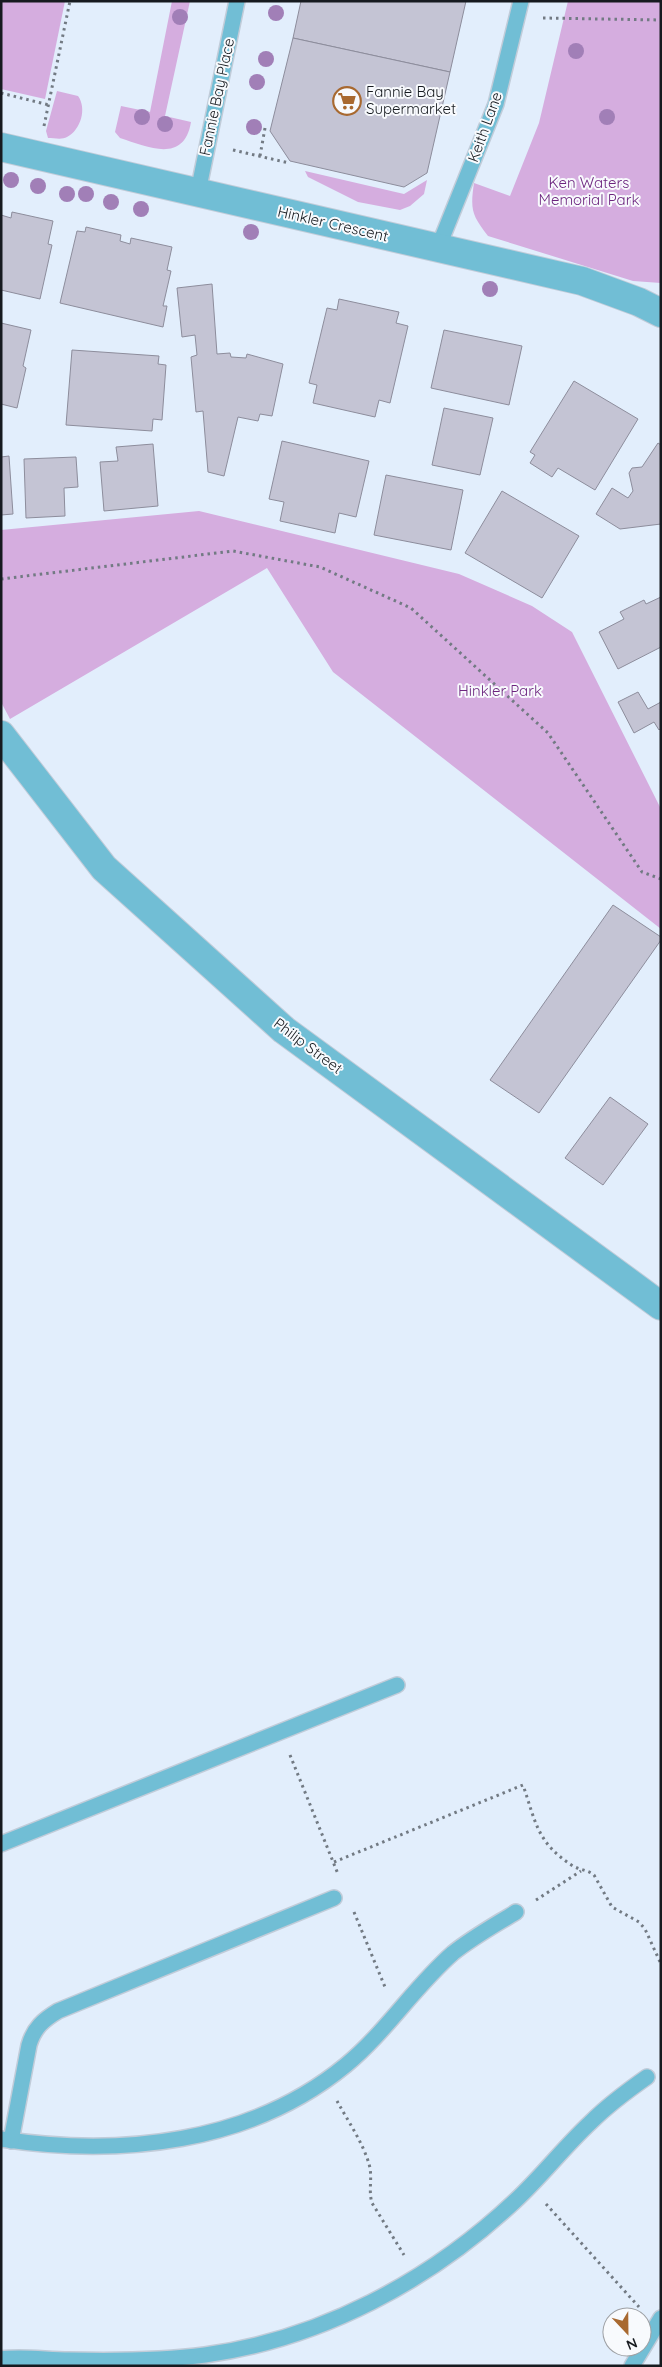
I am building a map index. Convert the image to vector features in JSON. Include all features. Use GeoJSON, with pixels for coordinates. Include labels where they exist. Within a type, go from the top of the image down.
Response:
{"type":"FeatureCollection","features":[{"type":"Feature","properties":{"kind":"street","name":"Hinkler Crescent"},"geometry":{"type":"LineString","coordinates":[[1,148],[582,280],[640,302],[661,313]]}},
{"type":"Feature","properties":{"kind":"street","name":"Philip Street"},"geometry":{"type":"LineString","coordinates":[[1,735],[104,868],[284,1030],[661,1306]]}},
{"type":"Feature","properties":{"kind":"lane","name":"Fannie Bay Place"},"geometry":{"type":"LineString","coordinates":[[198,192],[237,1]]}},
{"type":"Feature","properties":{"kind":"lane","name":"Keith Lane"},"geometry":{"type":"LineString","coordinates":[[438,248],[496,104],[521,1]]}},
{"type":"Feature","properties":{"kind":"lane"},"geometry":{"type":"LineString","coordinates":[[1,1844],[397,1684]]}},
{"type":"Feature","properties":{"kind":"lane"},"geometry":{"type":"LineString","coordinates":[[334,1898],[58,2011],[47,2018],[32,2034],[6,2140],[33,2145],[141,2145],[200,2135],[253,2119],[301,2096],[324,2080],[364,2048],[454,1953],[516,1912]]}},
{"type":"Feature","properties":{"kind":"lane"},"geometry":{"type":"LineString","coordinates":[[1,2359],[162,2360],[243,2348],[278,2339],[346,2314],[417,2277],[484,2229],[530,2186],[611,2103],[647,2077]]}},
{"type":"Feature","properties":{"kind":"lane"},"geometry":{"type":"LineString","coordinates":[[632,2366],[658,2322]]}},
{"type":"Feature","properties":{"kind":"path"},"geometry":{"type":"LineString","coordinates":[[38,156],[70,1]]}},
{"type":"Feature","properties":{"kind":"path"},"geometry":{"type":"LineString","coordinates":[[518,18],[661,20]]}},
{"type":"Feature","properties":{"kind":"path"},"geometry":{"type":"LineString","coordinates":[[1,93],[49,105]]}},
{"type":"Feature","properties":{"kind":"path"},"geometry":{"type":"LineString","coordinates":[[260,156],[265,128]]}},
{"type":"Feature","properties":{"kind":"path"},"geometry":{"type":"LineString","coordinates":[[230,149],[289,163]]}},
{"type":"Feature","properties":{"kind":"path"},"geometry":{"type":"LineString","coordinates":[[1,579],[233,551],[320,567],[411,608],[548,733],[642,872],[661,879]]}},
{"type":"Feature","properties":{"kind":"path"},"geometry":{"type":"LineString","coordinates":[[280,1732],[340,1878]]}},
{"type":"Feature","properties":{"kind":"path"},"geometry":{"type":"LineString","coordinates":[[334,1862],[524,1785],[540,1833],[547,1846],[570,1865],[594,1875],[612,1907],[639,1922],[649,1935],[661,1964]]}},
{"type":"Feature","properties":{"kind":"path"},"geometry":{"type":"LineString","coordinates":[[516,1912],[582,1870]]}},
{"type":"Feature","properties":{"kind":"path"},"geometry":{"type":"LineString","coordinates":[[350,1903],[396,2013]]}},
{"type":"Feature","properties":{"kind":"path"},"geometry":{"type":"LineString","coordinates":[[324,2080],[369,2163],[372,2203],[417,2277]]}},
{"type":"Feature","properties":{"kind":"path"},"geometry":{"type":"LineString","coordinates":[[530,2186],[658,2322]]}},
{"type":"Feature","properties":{"kind":"green space"},"geometry":{"type":"Polygon","coordinates":[[[1,1],[65,1],[45,99],[1,89],[1,1]]]}},
{"type":"Feature","properties":{"kind":"green space"},"geometry":{"type":"Polygon","coordinates":[[[172,1],[190,1],[165,116],[191,122],[187,135],[181,143],[173,148],[163,149],[153,148],[120,138],[115,132],[121,106],[150,112],[172,1]]]}},
{"type":"Feature","properties":{"kind":"green space","name":"Ken Waters Memorial Park"},"geometry":{"type":"Polygon","coordinates":[[[568,1],[661,1],[661,283],[633,281],[488,236],[475,217],[472,206],[474,183],[510,196],[539,123],[568,1]]]}},
{"type":"Feature","properties":{"kind":"green space"},"geometry":{"type":"Polygon","coordinates":[[[57,91],[78,96],[82,106],[81,118],[76,129],[72,134],[60,139],[48,138],[46,131],[57,91]]]}},
{"type":"Feature","properties":{"kind":"green space"},"geometry":{"type":"Polygon","coordinates":[[[305,171],[404,194],[427,180],[424,194],[410,206],[400,210],[358,202],[308,177],[305,171]]]}},
{"type":"Feature","properties":{"kind":"green space","name":"Hinkler Park"},"geometry":{"type":"Polygon","coordinates":[[[199,511],[459,574],[532,606],[572,632],[661,809],[661,929],[333,672],[267,568],[10,719],[1,702],[1,530],[199,511]]]}},
{"type":"Feature","properties":{"kind":"building"},"geometry":{"type":"Polygon","coordinates":[[[301,1],[466,1],[450,72],[293,38],[301,1]]]}},
{"type":"Feature","properties":{"kind":"building"},"geometry":{"type":"Polygon","coordinates":[[[293,38],[450,72],[427,173],[404,187],[290,161],[270,131],[293,38]]]}},
{"type":"Feature","properties":{"kind":"building"},"geometry":{"type":"Polygon","coordinates":[[[12,212],[53,221],[48,244],[52,245],[40,299],[1,290],[1,215],[11,218],[12,212]]]}},
{"type":"Feature","properties":{"kind":"building"},"geometry":{"type":"Polygon","coordinates":[[[86,227],[121,235],[120,241],[130,244],[131,238],[172,247],[167,270],[171,271],[163,306],[167,306],[163,327],[60,303],[77,231],[85,232],[86,227]]]}},
{"type":"Feature","properties":{"kind":"building"},"geometry":{"type":"Polygon","coordinates":[[[212,284],[217,354],[230,353],[231,357],[246,358],[247,354],[283,364],[272,416],[260,414],[258,421],[238,417],[224,476],[208,472],[203,411],[196,412],[191,357],[197,355],[195,335],[182,337],[177,288],[212,284]]]}},
{"type":"Feature","properties":{"kind":"building"},"geometry":{"type":"Polygon","coordinates":[[[339,299],[399,312],[396,323],[408,326],[390,403],[379,400],[375,417],[313,403],[317,385],[309,383],[327,308],[337,310],[339,299]]]}},
{"type":"Feature","properties":{"kind":"building"},"geometry":{"type":"Polygon","coordinates":[[[1,323],[31,330],[23,366],[26,368],[17,408],[1,404],[1,323]]]}},
{"type":"Feature","properties":{"kind":"building"},"geometry":{"type":"Polygon","coordinates":[[[444,330],[522,346],[509,405],[431,388],[444,330]]]}},
{"type":"Feature","properties":{"kind":"building"},"geometry":{"type":"Polygon","coordinates":[[[72,350],[159,356],[158,364],[166,365],[162,420],[153,419],[152,431],[66,425],[72,350]]]}},
{"type":"Feature","properties":{"kind":"building"},"geometry":{"type":"Polygon","coordinates":[[[574,381],[638,419],[595,490],[558,468],[552,477],[530,463],[535,455],[530,452],[574,381]]]}},
{"type":"Feature","properties":{"kind":"building"},"geometry":{"type":"Polygon","coordinates":[[[444,408],[493,418],[480,475],[432,465],[444,408]]]}},
{"type":"Feature","properties":{"kind":"building"},"geometry":{"type":"Polygon","coordinates":[[[282,441],[369,461],[356,517],[339,513],[335,533],[280,521],[284,502],[269,499],[282,441]]]}},
{"type":"Feature","properties":{"kind":"building"},"geometry":{"type":"Polygon","coordinates":[[[658,443],[661,445],[661,524],[620,529],[596,514],[612,488],[628,498],[633,491],[629,473],[632,468],[642,467],[658,443]]]}},
{"type":"Feature","properties":{"kind":"building"},"geometry":{"type":"Polygon","coordinates":[[[153,444],[158,506],[104,511],[100,462],[118,461],[116,447],[153,444]]]}},
{"type":"Feature","properties":{"kind":"building"},"geometry":{"type":"Polygon","coordinates":[[[9,456],[13,514],[1,515],[1,457],[9,456]]]}},
{"type":"Feature","properties":{"kind":"building"},"geometry":{"type":"Polygon","coordinates":[[[76,457],[78,487],[64,488],[65,516],[26,518],[24,459],[76,457]]]}},
{"type":"Feature","properties":{"kind":"building"},"geometry":{"type":"Polygon","coordinates":[[[386,475],[463,490],[451,550],[374,535],[386,475]]]}},
{"type":"Feature","properties":{"kind":"building"},"geometry":{"type":"Polygon","coordinates":[[[502,491],[579,536],[542,598],[465,553],[502,491]]]}},
{"type":"Feature","properties":{"kind":"building"},"geometry":{"type":"Polygon","coordinates":[[[661,597],[661,647],[618,669],[599,632],[624,619],[620,612],[644,600],[646,604],[661,597]]]}},
{"type":"Feature","properties":{"kind":"building"},"geometry":{"type":"Polygon","coordinates":[[[638,692],[648,709],[661,702],[661,728],[659,730],[654,722],[634,733],[618,702],[638,692]]]}},
{"type":"Feature","properties":{"kind":"building"},"geometry":{"type":"Polygon","coordinates":[[[613,905],[661,937],[661,940],[539,1113],[490,1080],[613,905]]]}},
{"type":"Feature","properties":{"kind":"building"},"geometry":{"type":"Polygon","coordinates":[[[610,1097],[648,1124],[603,1185],[565,1158],[610,1097]]]}},
{"type":"Feature","properties":{"kind":"place","name":"Fannie Bay Supermarket"},"geometry":{"type":"Point","coordinates":[347,101]}}]}
